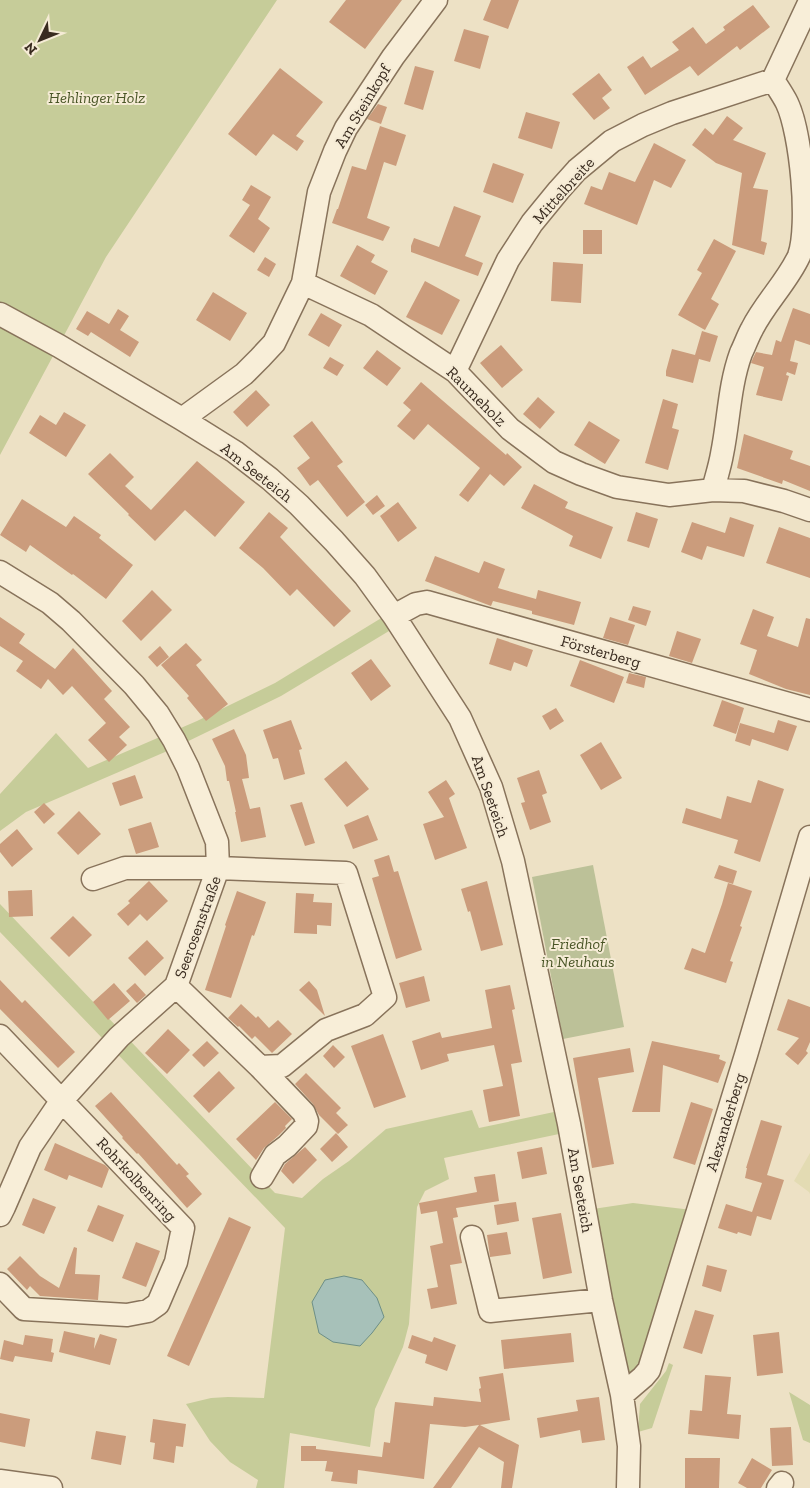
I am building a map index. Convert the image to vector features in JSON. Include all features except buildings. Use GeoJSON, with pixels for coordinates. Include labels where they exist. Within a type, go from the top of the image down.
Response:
{"type":"FeatureCollection","features":[{"type":"Feature","properties":{"kind":"street","name":"Am Steinkopf"},"geometry":{"type":"LineString","coordinates":[[303,283],[319,192],[335,151],[346,128],[393,57],[436,0]]}},
{"type":"Feature","properties":{"kind":"street"},"geometry":{"type":"LineString","coordinates":[[713,490],[722,454],[734,377],[741,354],[752,328],[793,267],[800,253],[804,238],[806,218],[804,177],[798,140],[787,104],[773,80],[810,2]]}},
{"type":"Feature","properties":{"kind":"street","name":"Mittelbreite"},"geometry":{"type":"LineString","coordinates":[[455,371],[508,260],[532,223],[577,170],[612,141],[643,125],[672,113],[773,80]]}},
{"type":"Feature","properties":{"kind":"street","name":"Raumeholz"},"geometry":{"type":"LineString","coordinates":[[303,283],[371,315],[455,371],[510,429],[554,462],[616,487],[669,495],[713,490],[744,491],[810,510]]}},
{"type":"Feature","properties":{"kind":"street"},"geometry":{"type":"LineString","coordinates":[[182,418],[244,374],[274,343],[303,283]]}},
{"type":"Feature","properties":{"kind":"street","name":"Am Seeteich"},"geometry":{"type":"LineString","coordinates":[[0,314],[182,418],[235,452],[270,479],[340,548],[364,576],[394,616],[460,718],[491,787],[513,861],[569,1124],[601,1300],[622,1395],[629,1446],[628,1488]]}},
{"type":"Feature","properties":{"kind":"street","name":"Seerosenstraße"},"geometry":{"type":"LineString","coordinates":[[0,572],[50,603],[72,622],[134,685],[158,714],[188,768],[217,842],[218,868],[176,986],[119,1037],[62,1100],[30,1147],[0,1214]]}},
{"type":"Feature","properties":{"kind":"street","name":"Försterberg"},"geometry":{"type":"LineString","coordinates":[[394,616],[416,604],[426,602],[810,710]]}},
{"type":"Feature","properties":{"kind":"street","name":"Alexanderberg"},"geometry":{"type":"LineString","coordinates":[[622,1395],[649,1370],[746,1055],[810,837]]}},
{"type":"Feature","properties":{"kind":"street"},"geometry":{"type":"LineString","coordinates":[[94,879],[125,868],[218,868],[346,873],[386,997],[365,1015],[326,1030],[282,1066],[260,1067]]}},
{"type":"Feature","properties":{"kind":"street"},"geometry":{"type":"LineString","coordinates":[[176,986],[260,1067],[304,1113],[307,1121],[306,1126],[287,1146],[275,1155],[262,1177]]}},
{"type":"Feature","properties":{"kind":"street"},"geometry":{"type":"LineString","coordinates":[[0,1036],[62,1100]]}},
{"type":"Feature","properties":{"kind":"street","name":"Rohrkolbenring"},"geometry":{"type":"LineString","coordinates":[[0,1284],[24,1309],[127,1315],[148,1311],[158,1304],[176,1262],[184,1228],[62,1100]]}},
{"type":"Feature","properties":{"kind":"street"},"geometry":{"type":"LineString","coordinates":[[472,1237],[490,1311],[601,1300]]}},
{"type":"Feature","properties":{"kind":"street"},"geometry":{"type":"LineString","coordinates":[[0,1481],[51,1488]]}},
{"type":"Feature","properties":{"kind":"shaded area"},"geometry":{"type":"Polygon","coordinates":[[[810,1153],[810,1194],[794,1181],[810,1153]]]}},
{"type":"Feature","properties":{"kind":"green space","name":"Hehlinger Holz"},"geometry":{"type":"Polygon","coordinates":[[[0,0],[277,0],[106,257],[0,455],[0,0]]]}},
{"type":"Feature","properties":{"kind":"green space"},"geometry":{"type":"Polygon","coordinates":[[[383,617],[389,631],[281,696],[172,749],[26,812],[0,831],[0,794],[56,733],[88,768],[197,721],[275,683],[383,617]]]}},
{"type":"Feature","properties":{"kind":"green space","name":"Friedhof in Neuhaus"},"geometry":{"type":"Polygon","coordinates":[[[593,865],[624,1027],[563,1039],[532,877],[593,865]]]}},
{"type":"Feature","properties":{"kind":"green space"},"geometry":{"type":"Polygon","coordinates":[[[0,904],[275,1193],[302,1198],[386,1129],[472,1110],[479,1128],[554,1112],[559,1134],[444,1158],[449,1179],[425,1191],[417,1207],[409,1324],[403,1347],[375,1409],[370,1447],[290,1433],[284,1488],[256,1488],[258,1480],[230,1462],[210,1441],[186,1404],[211,1398],[264,1398],[285,1228],[0,932],[0,904]]]}},
{"type":"Feature","properties":{"kind":"green space"},"geometry":{"type":"Polygon","coordinates":[[[633,1203],[692,1210],[649,1359],[626,1377],[593,1209],[633,1203]]]}},
{"type":"Feature","properties":{"kind":"green space"},"geometry":{"type":"Polygon","coordinates":[[[669,1363],[673,1365],[652,1428],[638,1432],[640,1404],[666,1371],[669,1363]]]}},
{"type":"Feature","properties":{"kind":"green space"},"geometry":{"type":"Polygon","coordinates":[[[789,1392],[810,1405],[810,1443],[803,1440],[789,1392]]]}},
{"type":"Feature","properties":{"kind":"water"},"geometry":{"type":"Polygon","coordinates":[[[344,1276],[362,1280],[377,1298],[384,1317],[360,1346],[333,1342],[319,1333],[312,1302],[325,1280],[344,1276]]]}}]}
